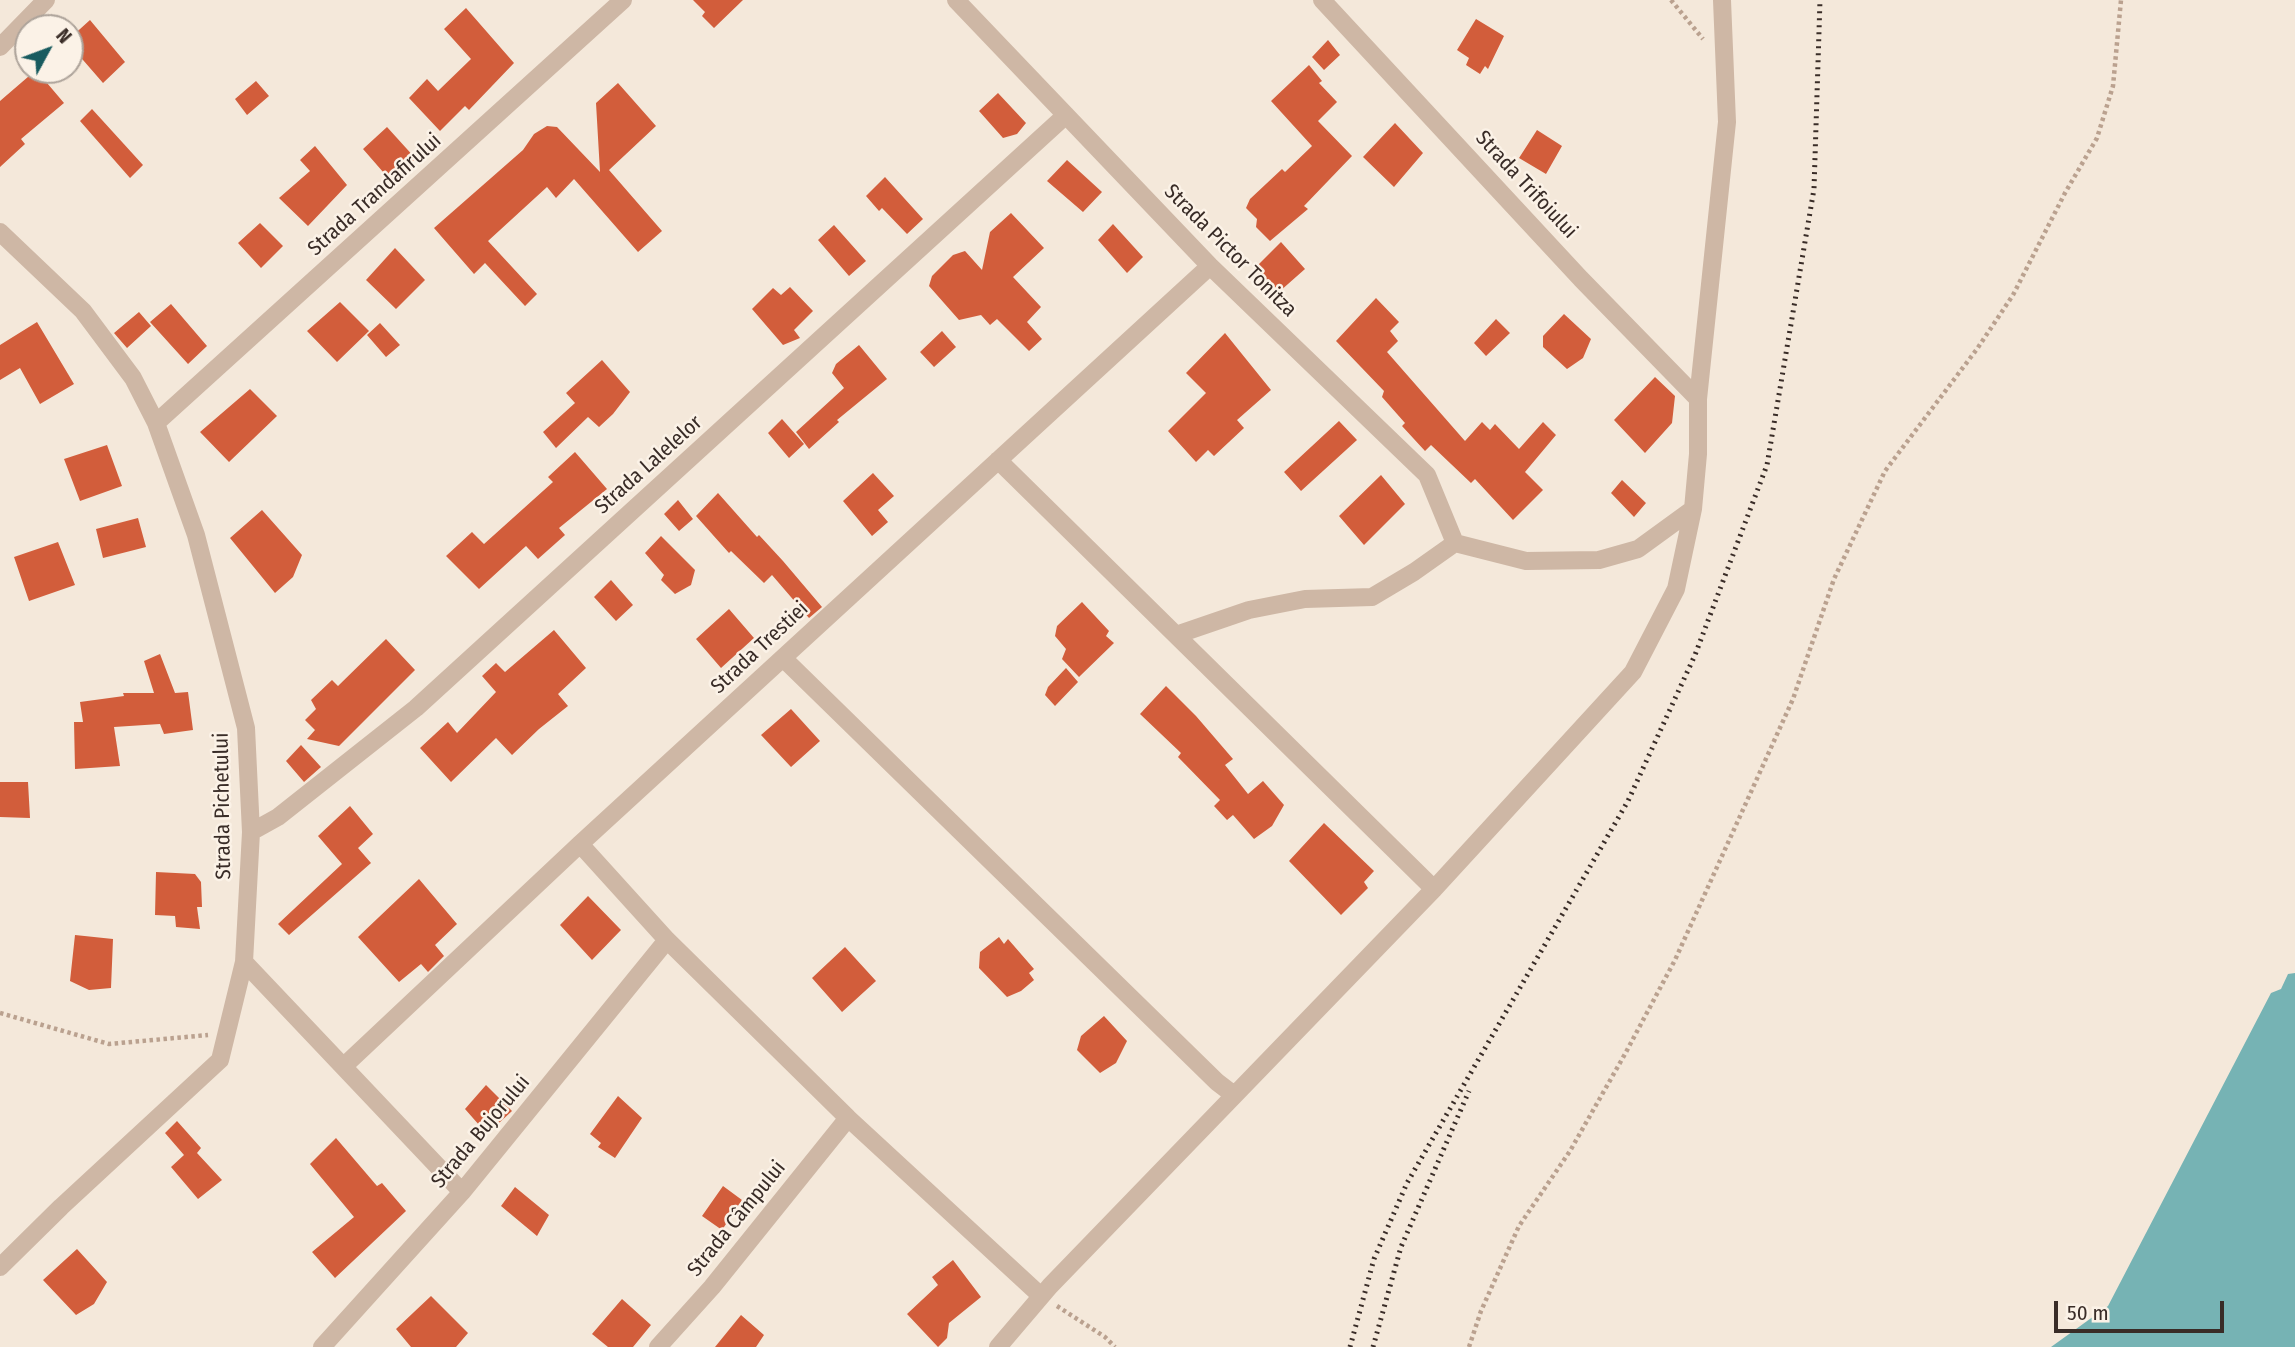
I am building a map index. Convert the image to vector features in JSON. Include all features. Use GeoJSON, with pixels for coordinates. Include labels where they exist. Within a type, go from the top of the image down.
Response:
{"type":"FeatureCollection","features":[{"type":"Feature","properties":{"kind":"street"},"geometry":{"type":"LineString","coordinates":[[0,47],[46,0]]}},
{"type":"Feature","properties":{"kind":"street","name":"Strada Trandafirului"},"geometry":{"type":"LineString","coordinates":[[156,423],[623,0]]}},
{"type":"Feature","properties":{"kind":"street","name":"Strada Pictor Tonitza"},"geometry":{"type":"LineString","coordinates":[[956,0],[1210,265],[1427,475],[1455,543]]}},
{"type":"Feature","properties":{"kind":"street","name":"Strada Trifoiului"},"geometry":{"type":"LineString","coordinates":[[1322,0],[1581,279],[1698,398]]}},
{"type":"Feature","properties":{"kind":"street"},"geometry":{"type":"LineString","coordinates":[[998,1347],[1041,1296],[1434,889],[1633,672],[1676,589],[1693,509],[1698,454],[1698,398],[1727,121],[1722,0]]}},
{"type":"Feature","properties":{"kind":"street","name":"Strada Lalelelor"},"geometry":{"type":"LineString","coordinates":[[251,832],[278,817],[416,708],[1066,115]]}},
{"type":"Feature","properties":{"kind":"street","name":"Strada Pichetului"},"geometry":{"type":"LineString","coordinates":[[0,232],[83,311],[133,378],[156,423],[196,535],[246,728],[251,832],[244,962],[220,1060],[61,1207],[0,1268]]}},
{"type":"Feature","properties":{"kind":"street","name":"Strada Trestiei"},"geometry":{"type":"LineString","coordinates":[[344,1066],[1210,265]]}},
{"type":"Feature","properties":{"kind":"street"},"geometry":{"type":"LineString","coordinates":[[998,460],[1434,889]]}},
{"type":"Feature","properties":{"kind":"street"},"geometry":{"type":"LineString","coordinates":[[1176,635],[1249,610],[1305,599],[1372,597],[1455,543],[1526,561],[1599,560],[1638,549],[1693,509]]}},
{"type":"Feature","properties":{"kind":"street"},"geometry":{"type":"LineString","coordinates":[[783,658],[1217,1082],[1234,1095]]}},
{"type":"Feature","properties":{"kind":"street"},"geometry":{"type":"LineString","coordinates":[[580,845],[667,940],[848,1118],[1041,1296]]}},
{"type":"Feature","properties":{"kind":"street","name":"Strada Bujorului"},"geometry":{"type":"LineString","coordinates":[[322,1347],[462,1192],[667,940]]}},
{"type":"Feature","properties":{"kind":"street"},"geometry":{"type":"LineString","coordinates":[[244,962],[462,1192]]}},
{"type":"Feature","properties":{"kind":"street","name":"Strada Câmpului"},"geometry":{"type":"LineString","coordinates":[[658,1347],[712,1287],[848,1118]]}},
{"type":"Feature","properties":{"kind":"path"},"geometry":{"type":"LineString","coordinates":[[1671,0],[1723,65]]}},
{"type":"Feature","properties":{"kind":"path"},"geometry":{"type":"LineString","coordinates":[[1469,1347],[1481,1311],[1519,1226],[1570,1151],[1675,960],[1793,699],[1834,579],[1885,471],[1977,349],[2013,295],[2097,138],[2113,86],[2121,0]]}},
{"type":"Feature","properties":{"kind":"path"},"geometry":{"type":"LineString","coordinates":[[0,1013],[109,1044],[227,1033]]}},
{"type":"Feature","properties":{"kind":"path"},"geometry":{"type":"LineString","coordinates":[[1041,1296],[1105,1337],[1115,1347]]}},
{"type":"Feature","properties":{"kind":"water"},"geometry":{"type":"Polygon","coordinates":[[[2295,973],[2295,1347],[2051,1347],[2108,1306],[2271,993],[2281,989],[2288,974],[2295,973]]]}},
{"type":"Feature","properties":{"kind":"building"},"geometry":{"type":"Polygon","coordinates":[[[693,0],[743,0],[714,28],[702,16],[705,12],[693,0]]]}},
{"type":"Feature","properties":{"kind":"building"},"geometry":{"type":"Polygon","coordinates":[[[466,8],[514,63],[469,110],[465,106],[440,131],[409,98],[427,79],[438,91],[471,59],[444,29],[466,8]]]}},
{"type":"Feature","properties":{"kind":"building"},"geometry":{"type":"Polygon","coordinates":[[[1476,19],[1504,36],[1488,69],[1485,66],[1480,74],[1466,65],[1469,58],[1457,50],[1476,19]]]}},
{"type":"Feature","properties":{"kind":"building"},"geometry":{"type":"Polygon","coordinates":[[[90,20],[125,62],[103,83],[84,61],[84,25],[90,20]]]}},
{"type":"Feature","properties":{"kind":"building"},"geometry":{"type":"Polygon","coordinates":[[[1328,40],[1340,55],[1324,70],[1312,57],[1328,40]]]}},
{"type":"Feature","properties":{"kind":"building"},"geometry":{"type":"Polygon","coordinates":[[[1309,65],[1322,81],[1319,83],[1337,102],[1318,121],[1352,156],[1304,206],[1308,209],[1270,241],[1256,227],[1257,219],[1246,208],[1250,199],[1282,169],[1285,172],[1312,146],[1271,101],[1309,65]]]}},
{"type":"Feature","properties":{"kind":"building"},"geometry":{"type":"Polygon","coordinates":[[[256,81],[269,96],[247,115],[235,99],[256,81]]]}},
{"type":"Feature","properties":{"kind":"building"},"geometry":{"type":"Polygon","coordinates":[[[618,83],[656,126],[609,170],[662,231],[638,252],[574,179],[556,198],[547,187],[488,241],[537,294],[525,306],[485,263],[474,274],[434,228],[523,150],[534,134],[547,126],[557,127],[600,172],[596,103],[618,83]]]}},
{"type":"Feature","properties":{"kind":"building"},"geometry":{"type":"Polygon","coordinates":[[[20,84],[48,84],[64,103],[21,139],[25,144],[0,167],[0,101],[20,84]]]}},
{"type":"Feature","properties":{"kind":"building"},"geometry":{"type":"Polygon","coordinates":[[[998,93],[1026,123],[1017,134],[1003,138],[979,111],[998,93]]]}},
{"type":"Feature","properties":{"kind":"building"},"geometry":{"type":"Polygon","coordinates":[[[92,109],[143,165],[130,178],[80,121],[92,109]]]}},
{"type":"Feature","properties":{"kind":"building"},"geometry":{"type":"Polygon","coordinates":[[[1395,123],[1423,153],[1394,187],[1363,157],[1395,123]]]}},
{"type":"Feature","properties":{"kind":"building"},"geometry":{"type":"Polygon","coordinates":[[[387,127],[416,159],[390,180],[363,149],[387,127]]]}},
{"type":"Feature","properties":{"kind":"building"},"geometry":{"type":"Polygon","coordinates":[[[1537,130],[1562,146],[1546,174],[1519,158],[1537,130]]]}},
{"type":"Feature","properties":{"kind":"building"},"geometry":{"type":"Polygon","coordinates":[[[315,146],[347,185],[308,226],[279,198],[310,171],[300,160],[315,146]]]}},
{"type":"Feature","properties":{"kind":"building"},"geometry":{"type":"Polygon","coordinates":[[[1067,160],[1102,192],[1083,212],[1047,181],[1067,160]]]}},
{"type":"Feature","properties":{"kind":"building"},"geometry":{"type":"Polygon","coordinates":[[[885,177],[923,219],[907,234],[882,208],[879,211],[866,196],[885,177]]]}},
{"type":"Feature","properties":{"kind":"building"},"geometry":{"type":"Polygon","coordinates":[[[1011,213],[1044,248],[1013,277],[1041,307],[1027,322],[1042,339],[1029,351],[997,319],[990,325],[981,315],[959,320],[929,286],[932,276],[953,255],[965,251],[982,270],[990,232],[1011,213]]]}},
{"type":"Feature","properties":{"kind":"building"},"geometry":{"type":"Polygon","coordinates":[[[260,223],[283,246],[261,268],[238,243],[260,223]]]}},
{"type":"Feature","properties":{"kind":"building"},"geometry":{"type":"Polygon","coordinates":[[[1113,224],[1143,257],[1127,273],[1098,240],[1113,224]]]}},
{"type":"Feature","properties":{"kind":"building"},"geometry":{"type":"Polygon","coordinates":[[[834,225],[866,261],[849,276],[818,240],[834,225]]]}},
{"type":"Feature","properties":{"kind":"building"},"geometry":{"type":"Polygon","coordinates":[[[1281,242],[1305,269],[1271,299],[1249,274],[1281,242]]]}},
{"type":"Feature","properties":{"kind":"building"},"geometry":{"type":"Polygon","coordinates":[[[395,248],[425,280],[396,309],[366,280],[395,248]]]}},
{"type":"Feature","properties":{"kind":"building"},"geometry":{"type":"Polygon","coordinates":[[[790,287],[813,311],[794,330],[800,338],[783,345],[752,309],[773,288],[781,295],[790,287]]]}},
{"type":"Feature","properties":{"kind":"building"},"geometry":{"type":"Polygon","coordinates":[[[1376,298],[1399,322],[1390,331],[1398,341],[1387,352],[1465,441],[1482,422],[1490,430],[1495,424],[1519,449],[1543,422],[1556,435],[1525,472],[1543,490],[1513,520],[1475,479],[1471,483],[1431,445],[1425,451],[1402,426],[1405,423],[1382,397],[1384,391],[1336,341],[1376,298]]]}},
{"type":"Feature","properties":{"kind":"building"},"geometry":{"type":"Polygon","coordinates":[[[340,302],[369,331],[337,362],[307,331],[340,302]]]}},
{"type":"Feature","properties":{"kind":"building"},"geometry":{"type":"Polygon","coordinates":[[[171,304],[207,346],[188,364],[150,322],[171,304]]]}},
{"type":"Feature","properties":{"kind":"building"},"geometry":{"type":"Polygon","coordinates":[[[139,312],[151,326],[127,348],[114,333],[139,312]]]}},
{"type":"Feature","properties":{"kind":"building"},"geometry":{"type":"Polygon","coordinates":[[[1564,314],[1591,339],[1583,358],[1567,369],[1543,347],[1543,336],[1564,314]]]}},
{"type":"Feature","properties":{"kind":"building"},"geometry":{"type":"Polygon","coordinates":[[[1496,319],[1510,333],[1486,356],[1474,343],[1496,319]]]}},
{"type":"Feature","properties":{"kind":"building"},"geometry":{"type":"Polygon","coordinates":[[[37,322],[74,384],[40,404],[20,368],[0,380],[0,345],[37,322]]]}},
{"type":"Feature","properties":{"kind":"building"},"geometry":{"type":"Polygon","coordinates":[[[380,323],[400,345],[386,357],[367,335],[380,323]]]}},
{"type":"Feature","properties":{"kind":"building"},"geometry":{"type":"Polygon","coordinates":[[[942,331],[956,347],[934,367],[920,352],[942,331]]]}},
{"type":"Feature","properties":{"kind":"building"},"geometry":{"type":"Polygon","coordinates":[[[1225,333],[1271,390],[1237,420],[1244,428],[1214,456],[1208,450],[1196,462],[1168,431],[1206,393],[1186,373],[1225,333]]]}},
{"type":"Feature","properties":{"kind":"building"},"geometry":{"type":"Polygon","coordinates":[[[859,345],[887,379],[837,420],[839,422],[809,449],[796,432],[844,388],[832,373],[836,364],[859,345]]]}},
{"type":"Feature","properties":{"kind":"building"},"geometry":{"type":"Polygon","coordinates":[[[602,360],[630,392],[599,427],[588,417],[556,448],[543,432],[575,403],[566,393],[602,360]]]}},
{"type":"Feature","properties":{"kind":"building"},"geometry":{"type":"Polygon","coordinates":[[[1655,377],[1675,396],[1672,423],[1645,453],[1614,420],[1655,377]]]}},
{"type":"Feature","properties":{"kind":"building"},"geometry":{"type":"Polygon","coordinates":[[[250,389],[277,416],[229,462],[200,432],[250,389]]]}},
{"type":"Feature","properties":{"kind":"building"},"geometry":{"type":"Polygon","coordinates":[[[782,419],[804,444],[789,458],[768,433],[782,419]]]}},
{"type":"Feature","properties":{"kind":"building"},"geometry":{"type":"Polygon","coordinates":[[[1339,421],[1357,440],[1301,491],[1284,472],[1339,421]]]}},
{"type":"Feature","properties":{"kind":"building"},"geometry":{"type":"Polygon","coordinates":[[[107,445],[122,486],[80,501],[64,459],[107,445]]]}},
{"type":"Feature","properties":{"kind":"building"},"geometry":{"type":"Polygon","coordinates":[[[575,452],[607,489],[559,528],[565,535],[538,559],[526,546],[479,589],[446,556],[472,532],[484,544],[553,482],[548,477],[575,452]]]}},
{"type":"Feature","properties":{"kind":"building"},"geometry":{"type":"Polygon","coordinates":[[[873,473],[894,496],[878,510],[888,522],[872,536],[843,501],[873,473]]]}},
{"type":"Feature","properties":{"kind":"building"},"geometry":{"type":"Polygon","coordinates":[[[1381,475],[1405,504],[1364,545],[1339,516],[1381,475]]]}},
{"type":"Feature","properties":{"kind":"building"},"geometry":{"type":"Polygon","coordinates":[[[1622,480],[1646,503],[1634,517],[1611,493],[1622,480]]]}},
{"type":"Feature","properties":{"kind":"building"},"geometry":{"type":"Polygon","coordinates":[[[718,493],[757,537],[759,535],[783,561],[822,607],[809,618],[772,575],[764,583],[731,551],[729,553],[696,516],[718,493]]]}},
{"type":"Feature","properties":{"kind":"building"},"geometry":{"type":"Polygon","coordinates":[[[678,500],[693,519],[679,531],[664,514],[678,500]]]}},
{"type":"Feature","properties":{"kind":"building"},"geometry":{"type":"Polygon","coordinates":[[[262,510],[302,555],[293,577],[275,593],[230,538],[262,510]]]}},
{"type":"Feature","properties":{"kind":"building"},"geometry":{"type":"Polygon","coordinates":[[[138,518],[146,547],[103,558],[96,529],[138,518]]]}},
{"type":"Feature","properties":{"kind":"building"},"geometry":{"type":"Polygon","coordinates":[[[661,536],[695,570],[691,585],[675,594],[661,580],[664,575],[645,553],[661,536]]]}},
{"type":"Feature","properties":{"kind":"building"},"geometry":{"type":"Polygon","coordinates":[[[58,542],[75,585],[29,601],[14,557],[58,542]]]}},
{"type":"Feature","properties":{"kind":"building"},"geometry":{"type":"Polygon","coordinates":[[[611,580],[633,605],[616,621],[594,597],[611,580]]]}},
{"type":"Feature","properties":{"kind":"building"},"geometry":{"type":"Polygon","coordinates":[[[1082,602],[1109,631],[1106,636],[1114,643],[1079,677],[1062,659],[1066,649],[1055,636],[1057,626],[1082,602]]]}},
{"type":"Feature","properties":{"kind":"building"},"geometry":{"type":"Polygon","coordinates":[[[729,609],[754,638],[721,668],[696,639],[729,609]]]}},
{"type":"Feature","properties":{"kind":"building"},"geometry":{"type":"Polygon","coordinates":[[[554,630],[586,668],[558,694],[568,706],[512,755],[496,738],[451,782],[420,748],[448,722],[457,733],[496,692],[482,676],[496,663],[505,672],[554,630]]]}},
{"type":"Feature","properties":{"kind":"building"},"geometry":{"type":"Polygon","coordinates":[[[386,639],[415,670],[339,746],[307,739],[315,730],[305,720],[316,709],[311,700],[332,680],[338,686],[386,639]]]}},
{"type":"Feature","properties":{"kind":"building"},"geometry":{"type":"Polygon","coordinates":[[[160,654],[175,693],[188,692],[193,730],[164,734],[160,724],[114,727],[120,766],[75,769],[74,722],[83,722],[80,702],[124,696],[123,693],[154,693],[144,661],[160,654]]]}},
{"type":"Feature","properties":{"kind":"building"},"geometry":{"type":"Polygon","coordinates":[[[1066,668],[1078,682],[1055,706],[1045,695],[1048,687],[1066,668]]]}},
{"type":"Feature","properties":{"kind":"building"},"geometry":{"type":"Polygon","coordinates":[[[1166,686],[1233,759],[1225,765],[1248,794],[1263,781],[1284,805],[1272,826],[1254,839],[1233,815],[1227,820],[1214,806],[1220,800],[1178,757],[1181,753],[1140,714],[1166,686]]]}},
{"type":"Feature","properties":{"kind":"building"},"geometry":{"type":"Polygon","coordinates":[[[791,709],[820,741],[791,767],[761,735],[791,709]]]}},
{"type":"Feature","properties":{"kind":"building"},"geometry":{"type":"Polygon","coordinates":[[[301,745],[321,767],[304,782],[286,761],[301,745]]]}},
{"type":"Feature","properties":{"kind":"building"},"geometry":{"type":"Polygon","coordinates":[[[0,782],[28,782],[30,818],[0,817],[0,782]]]}},
{"type":"Feature","properties":{"kind":"building"},"geometry":{"type":"Polygon","coordinates":[[[350,806],[373,834],[358,848],[371,863],[289,935],[278,924],[342,864],[318,836],[350,806]]]}},
{"type":"Feature","properties":{"kind":"building"},"geometry":{"type":"Polygon","coordinates":[[[1324,823],[1374,871],[1364,882],[1368,888],[1341,915],[1289,861],[1324,823]]]}},
{"type":"Feature","properties":{"kind":"building"},"geometry":{"type":"Polygon","coordinates":[[[156,872],[195,874],[201,882],[202,907],[197,907],[200,929],[176,927],[175,916],[155,915],[156,872]]]}},
{"type":"Feature","properties":{"kind":"building"},"geometry":{"type":"Polygon","coordinates":[[[419,879],[457,924],[435,945],[444,956],[428,972],[421,964],[399,982],[358,937],[419,879]]]}},
{"type":"Feature","properties":{"kind":"building"},"geometry":{"type":"Polygon","coordinates":[[[588,896],[621,930],[592,960],[560,925],[588,896]]]}},
{"type":"Feature","properties":{"kind":"building"},"geometry":{"type":"Polygon","coordinates":[[[75,935],[113,939],[111,988],[89,990],[70,981],[75,935]]]}},
{"type":"Feature","properties":{"kind":"building"},"geometry":{"type":"Polygon","coordinates":[[[999,937],[1004,944],[1008,939],[1034,969],[1029,973],[1034,980],[1021,991],[1007,997],[979,968],[980,952],[999,937]]]}},
{"type":"Feature","properties":{"kind":"building"},"geometry":{"type":"Polygon","coordinates":[[[845,947],[876,981],[842,1012],[812,978],[845,947]]]}},
{"type":"Feature","properties":{"kind":"building"},"geometry":{"type":"Polygon","coordinates":[[[1104,1016],[1127,1041],[1116,1063],[1100,1073],[1077,1050],[1081,1036],[1104,1016]]]}},
{"type":"Feature","properties":{"kind":"building"},"geometry":{"type":"Polygon","coordinates":[[[486,1085],[512,1111],[487,1134],[465,1109],[486,1085]]]}},
{"type":"Feature","properties":{"kind":"building"},"geometry":{"type":"Polygon","coordinates":[[[618,1096],[642,1118],[615,1158],[598,1147],[601,1143],[590,1134],[618,1096]]]}},
{"type":"Feature","properties":{"kind":"building"},"geometry":{"type":"Polygon","coordinates":[[[177,1121],[201,1148],[197,1153],[222,1180],[198,1199],[171,1167],[184,1155],[165,1133],[177,1121]]]}},
{"type":"Feature","properties":{"kind":"building"},"geometry":{"type":"Polygon","coordinates":[[[336,1138],[377,1186],[382,1183],[406,1211],[335,1278],[312,1252],[354,1217],[310,1164],[336,1138]]]}},
{"type":"Feature","properties":{"kind":"building"},"geometry":{"type":"Polygon","coordinates":[[[723,1186],[742,1200],[722,1230],[702,1216],[723,1186]]]}},
{"type":"Feature","properties":{"kind":"building"},"geometry":{"type":"Polygon","coordinates":[[[515,1187],[549,1215],[537,1236],[501,1206],[515,1187]]]}},
{"type":"Feature","properties":{"kind":"building"},"geometry":{"type":"Polygon","coordinates":[[[77,1249],[107,1282],[94,1304],[76,1315],[43,1280],[77,1249]]]}},
{"type":"Feature","properties":{"kind":"building"},"geometry":{"type":"Polygon","coordinates":[[[953,1260],[981,1297],[949,1323],[947,1338],[938,1347],[907,1314],[938,1285],[932,1277],[953,1260]]]}},
{"type":"Feature","properties":{"kind":"building"},"geometry":{"type":"Polygon","coordinates":[[[431,1296],[468,1333],[456,1347],[411,1347],[396,1329],[431,1296]]]}},
{"type":"Feature","properties":{"kind":"building"},"geometry":{"type":"Polygon","coordinates":[[[622,1299],[651,1325],[633,1347],[608,1347],[592,1334],[622,1299]]]}},
{"type":"Feature","properties":{"kind":"building"},"geometry":{"type":"Polygon","coordinates":[[[741,1315],[764,1335],[756,1347],[715,1347],[741,1315]]]}},
{"type":"Feature","properties":{"kind":"railway"},"geometry":{"type":"LineString","coordinates":[[1350,1347],[1374,1259],[1407,1183],[1628,801],[1695,655],[1767,465],[1814,189],[1820,0]]}},
{"type":"Feature","properties":{"kind":"railway"},"geometry":{"type":"LineString","coordinates":[[1373,1347],[1401,1247],[1469,1091]]}}]}
